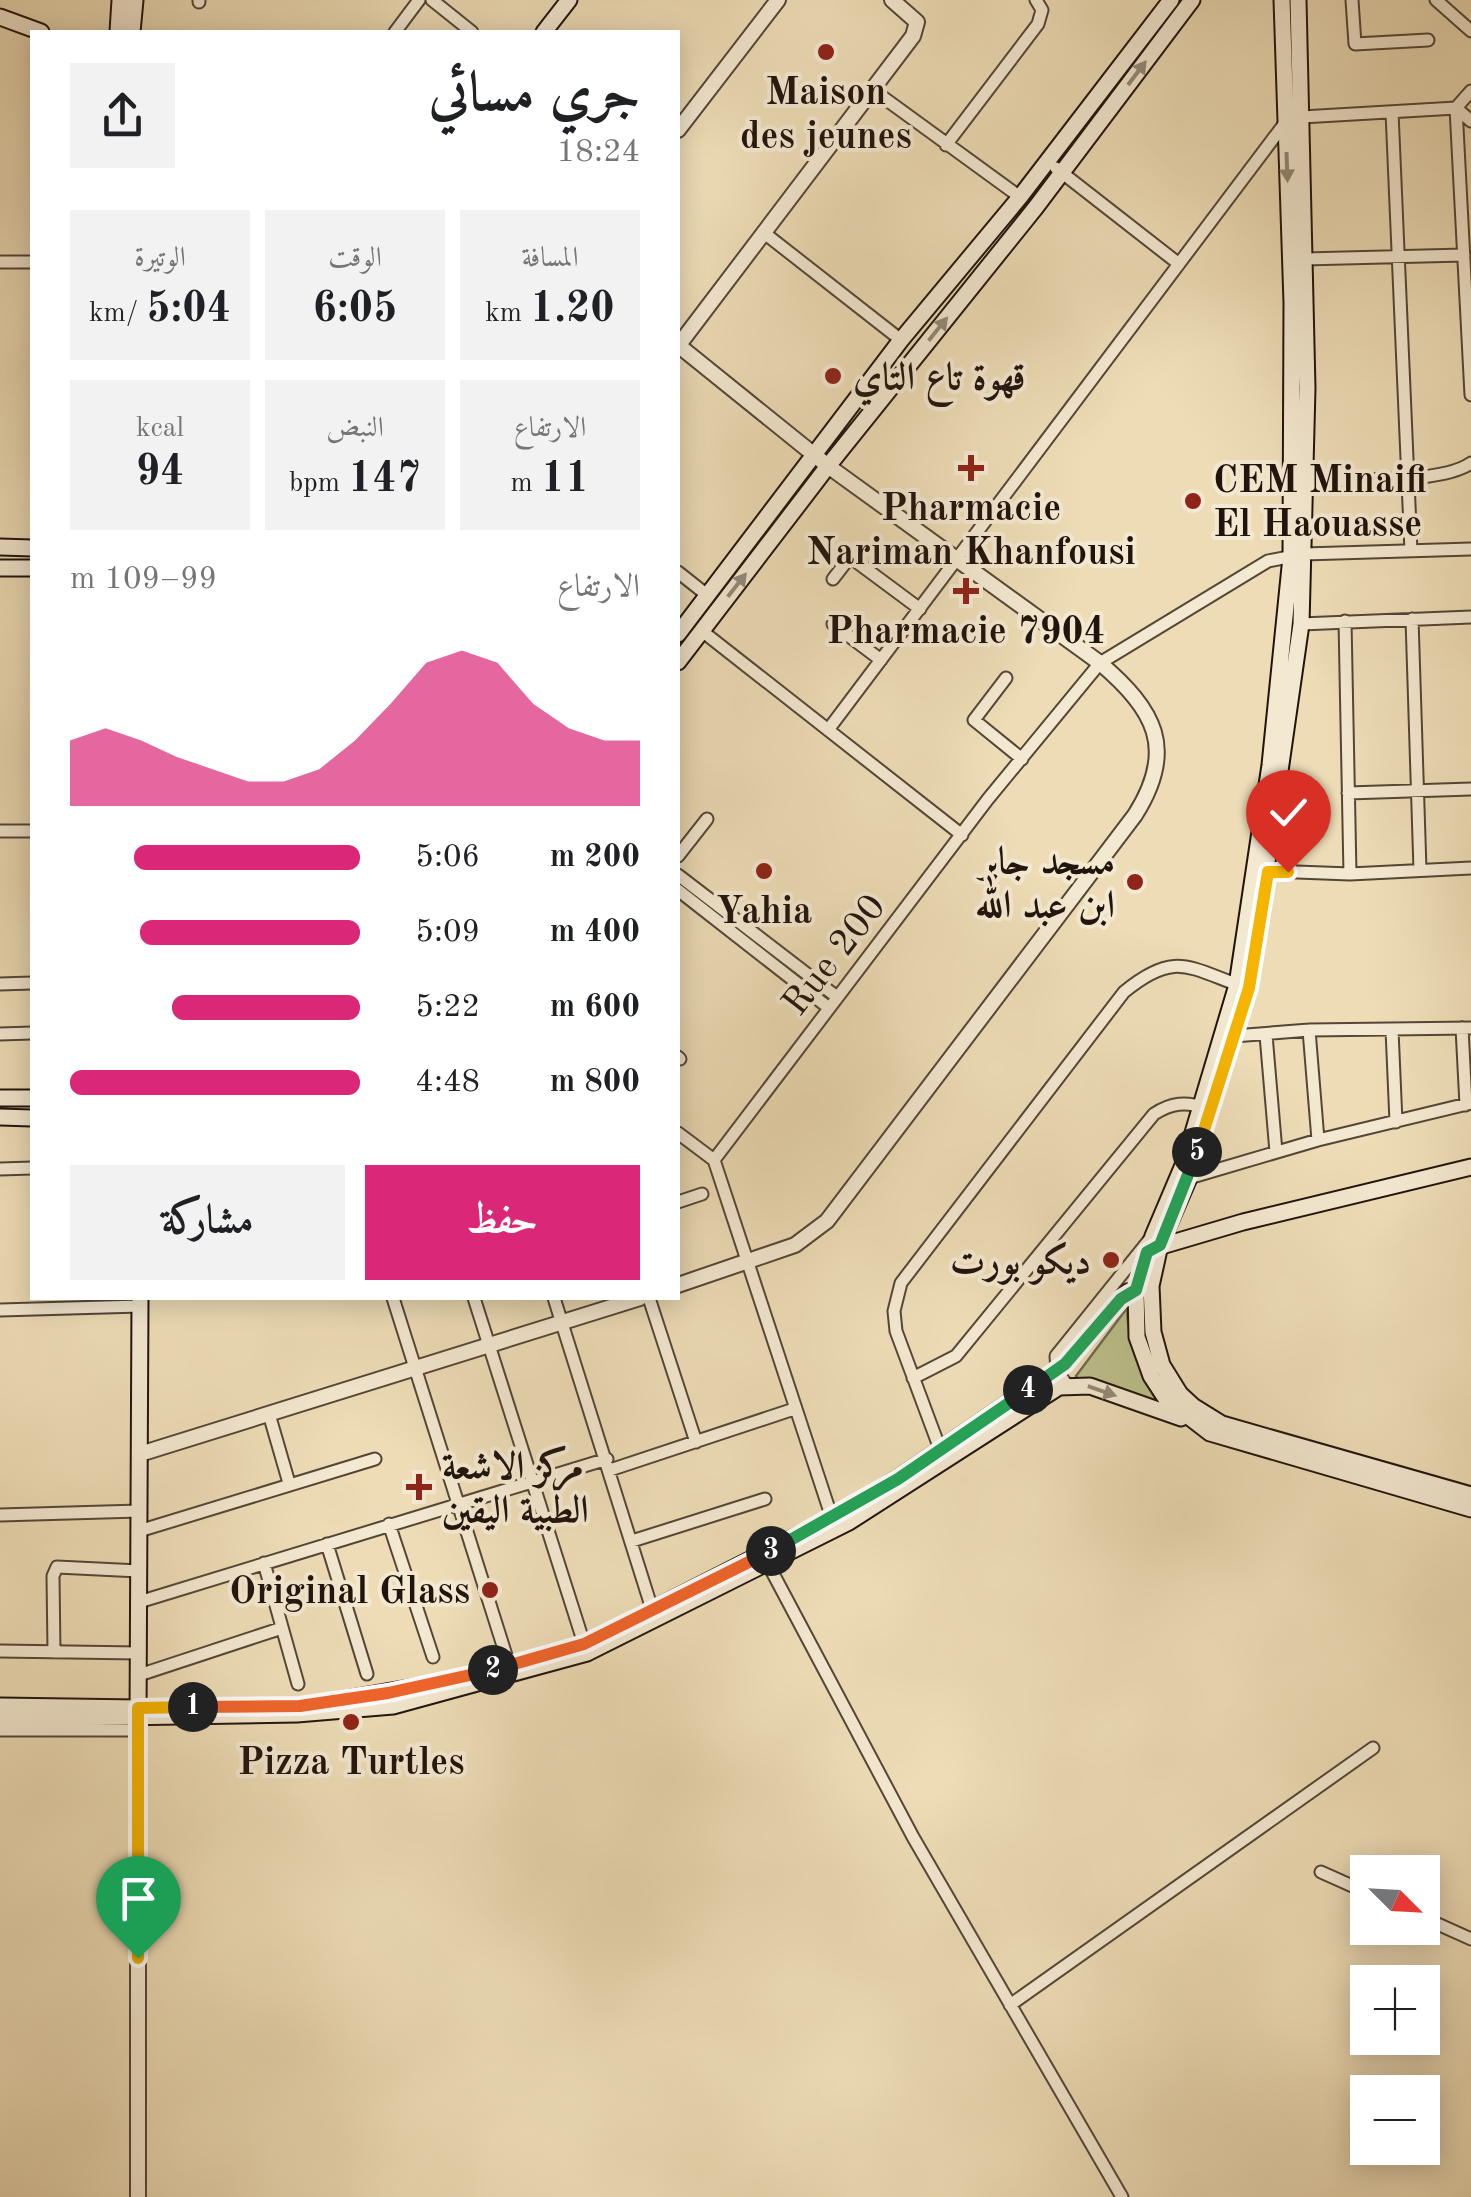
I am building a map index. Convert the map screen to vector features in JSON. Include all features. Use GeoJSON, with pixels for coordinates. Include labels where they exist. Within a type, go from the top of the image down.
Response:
{"type":"FeatureCollection","features":[{"type":"Feature","properties":{"kind":"main road"},"geometry":{"type":"LineString","coordinates":[[120,0],[120,30]]}},
{"type":"Feature","properties":{"kind":"main road"},"geometry":{"type":"LineString","coordinates":[[120,30],[135,0]]}},
{"type":"Feature","properties":{"kind":"main road"},"geometry":{"type":"LineString","coordinates":[[549,30],[569,0]]}},
{"type":"Feature","properties":{"kind":"main road"},"geometry":{"type":"LineString","coordinates":[[1151,28],[1154,0]]}},
{"type":"Feature","properties":{"kind":"main road"},"geometry":{"type":"LineString","coordinates":[[1153,1244],[1189,1178],[1205,1108],[1243,986],[1297,555],[1306,388],[1304,259],[1282,0]]}},
{"type":"Feature","properties":{"kind":"main road"},"geometry":{"type":"LineString","coordinates":[[1298,0],[1292,304],[1301,624],[1268,872],[1234,1036],[1153,1244],[1137,1336],[1146,1364],[1166,1399],[1189,1420],[1232,1442],[1471,1508]]}},
{"type":"Feature","properties":{"kind":"main road"},"geometry":{"type":"LineString","coordinates":[[680,631],[901,340],[1020,197],[1151,28],[1182,3]]}},
{"type":"Feature","properties":{"kind":"main road"},"geometry":{"type":"LineString","coordinates":[[680,659],[1062,172],[1182,3]]}},
{"type":"Feature","properties":{"kind":"main road"},"geometry":{"type":"LineString","coordinates":[[0,17],[36,30]]}},
{"type":"Feature","properties":{"kind":"main road"},"geometry":{"type":"LineString","coordinates":[[0,547],[30,548]]}},
{"type":"Feature","properties":{"kind":"main road"},"geometry":{"type":"LineString","coordinates":[[0,568],[30,568]]}},
{"type":"Feature","properties":{"kind":"main road"},"geometry":{"type":"LineString","coordinates":[[0,1098],[30,1098]]}},
{"type":"Feature","properties":{"kind":"main road"},"geometry":{"type":"LineString","coordinates":[[0,1118],[30,1118]]}},
{"type":"Feature","properties":{"kind":"main road"},"geometry":{"type":"LineString","coordinates":[[1153,1244],[1471,1166]]}},
{"type":"Feature","properties":{"kind":"main road"},"geometry":{"type":"LineString","coordinates":[[0,1719],[297,1714],[393,1706],[585,1649],[849,1522],[1044,1394],[1062,1378],[1128,1292],[1143,1288]]}},
{"type":"Feature","properties":{"kind":"main road"},"geometry":{"type":"LineString","coordinates":[[1143,1288],[1162,1365],[1180,1394],[1206,1416],[1471,1495]]}},
{"type":"Feature","properties":{"kind":"main road"},"geometry":{"type":"LineString","coordinates":[[138,1719],[140,1302]]}},
{"type":"Feature","properties":{"kind":"main road"},"geometry":{"type":"LineString","coordinates":[[585,1649],[652,1609],[832,1518],[1062,1378],[1189,1420]]}},
{"type":"Feature","properties":{"kind":"main road"},"geometry":{"type":"LineString","coordinates":[[0,1706],[138,1719]]}},
{"type":"Feature","properties":{"kind":"street"},"geometry":{"type":"LineString","coordinates":[[397,30],[420,0]]}},
{"type":"Feature","properties":{"kind":"street"},"geometry":{"type":"LineString","coordinates":[[432,0],[470,30]]}},
{"type":"Feature","properties":{"kind":"street"},"geometry":{"type":"LineString","coordinates":[[680,343],[916,28],[910,14],[892,0]]}},
{"type":"Feature","properties":{"kind":"street"},"geometry":{"type":"LineString","coordinates":[[1352,0],[1355,44],[1428,40]]}},
{"type":"Feature","properties":{"kind":"street"},"geometry":{"type":"LineString","coordinates":[[1436,0],[1471,30]]}},
{"type":"Feature","properties":{"kind":"street"},"geometry":{"type":"LineString","coordinates":[[680,127],[775,1]]}},
{"type":"Feature","properties":{"kind":"street"},"geometry":{"type":"LineString","coordinates":[[946,145],[1038,24],[1042,10],[1039,1]]}},
{"type":"Feature","properties":{"kind":"street"},"geometry":{"type":"LineString","coordinates":[[873,90],[1020,197]]}},
{"type":"Feature","properties":{"kind":"street"},"geometry":{"type":"LineString","coordinates":[[828,730],[1179,264],[1294,120],[1456,108],[1471,92]]}},
{"type":"Feature","properties":{"kind":"street"},"geometry":{"type":"LineString","coordinates":[[1456,108],[1471,122]]}},
{"type":"Feature","properties":{"kind":"street"},"geometry":{"type":"LineString","coordinates":[[1456,108],[1471,395]]}},
{"type":"Feature","properties":{"kind":"street"},"geometry":{"type":"LineString","coordinates":[[1392,112],[1411,551]]}},
{"type":"Feature","properties":{"kind":"street"},"geometry":{"type":"LineString","coordinates":[[1048,162],[1179,264]]}},
{"type":"Feature","properties":{"kind":"street"},"geometry":{"type":"LineString","coordinates":[[763,232],[901,340]]}},
{"type":"Feature","properties":{"kind":"street"},"geometry":{"type":"LineString","coordinates":[[1304,259],[1464,255]]}},
{"type":"Feature","properties":{"kind":"street"},"geometry":{"type":"LineString","coordinates":[[0,262],[30,262]]}},
{"type":"Feature","properties":{"kind":"street"},"geometry":{"type":"LineString","coordinates":[[680,348],[828,466],[1100,662],[1130,688],[1152,724],[1158,766],[1146,798],[827,1221],[795,1245],[680,1284]]}},
{"type":"Feature","properties":{"kind":"street"},"geometry":{"type":"LineString","coordinates":[[1303,480],[1450,473],[1471,463]]}},
{"type":"Feature","properties":{"kind":"street"},"geometry":{"type":"LineString","coordinates":[[1297,555],[1471,549]]}},
{"type":"Feature","properties":{"kind":"street","name":"Rue 200"},"geometry":{"type":"LineString","coordinates":[[714,1160],[962,835],[1100,662],[1268,561],[1297,555]]}},
{"type":"Feature","properties":{"kind":"street"},"geometry":{"type":"LineString","coordinates":[[833,579],[850,558],[920,609]]}},
{"type":"Feature","properties":{"kind":"street"},"geometry":{"type":"LineString","coordinates":[[680,574],[707,595]]}},
{"type":"Feature","properties":{"kind":"street"},"geometry":{"type":"LineString","coordinates":[[1301,624],[1471,617]]}},
{"type":"Feature","properties":{"kind":"street"},"geometry":{"type":"LineString","coordinates":[[1412,619],[1420,870]]}},
{"type":"Feature","properties":{"kind":"street"},"geometry":{"type":"LineString","coordinates":[[1344,621],[1350,874]]}},
{"type":"Feature","properties":{"kind":"street"},"geometry":{"type":"LineString","coordinates":[[833,624],[881,660]]}},
{"type":"Feature","properties":{"kind":"street"},"geometry":{"type":"LineString","coordinates":[[702,630],[962,835]]}},
{"type":"Feature","properties":{"kind":"street"},"geometry":{"type":"LineString","coordinates":[[1006,678],[974,720],[1022,758]]}},
{"type":"Feature","properties":{"kind":"street"},"geometry":{"type":"LineString","coordinates":[[1348,793],[1471,788]]}},
{"type":"Feature","properties":{"kind":"street"},"geometry":{"type":"LineString","coordinates":[[680,853],[706,819]]}},
{"type":"Feature","properties":{"kind":"street"},"geometry":{"type":"LineString","coordinates":[[0,831],[30,831]]}},
{"type":"Feature","properties":{"kind":"street"},"geometry":{"type":"LineString","coordinates":[[1268,872],[1350,874],[1471,868]]}},
{"type":"Feature","properties":{"kind":"street"},"geometry":{"type":"LineString","coordinates":[[680,878],[837,997]]}},
{"type":"Feature","properties":{"kind":"street"},"geometry":{"type":"LineString","coordinates":[[680,892],[829,1008]]}},
{"type":"Feature","properties":{"kind":"street"},"geometry":{"type":"LineString","coordinates":[[940,1449],[896,1332],[894,1311],[901,1283],[1124,992],[1143,977],[1177,966],[1204,970],[1243,986]]}},
{"type":"Feature","properties":{"kind":"street"},"geometry":{"type":"LineString","coordinates":[[0,984],[30,983]]}},
{"type":"Feature","properties":{"kind":"street"},"geometry":{"type":"LineString","coordinates":[[1189,1178],[1318,1140],[1469,1104],[1467,1028],[1309,1030],[1234,1036]]}},
{"type":"Feature","properties":{"kind":"street"},"geometry":{"type":"LineString","coordinates":[[1309,1030],[1318,1140]]}},
{"type":"Feature","properties":{"kind":"street"},"geometry":{"type":"LineString","coordinates":[[1392,1030],[1396,1122]]}},
{"type":"Feature","properties":{"kind":"street"},"geometry":{"type":"LineString","coordinates":[[0,1034],[30,1033]]}},
{"type":"Feature","properties":{"kind":"street"},"geometry":{"type":"LineString","coordinates":[[1266,1034],[1276,1152]]}},
{"type":"Feature","properties":{"kind":"street"},"geometry":{"type":"LineString","coordinates":[[913,1378],[948,1362],[969,1342],[1140,1126],[1168,1105],[1205,1108]]}},
{"type":"Feature","properties":{"kind":"street"},"geometry":{"type":"LineString","coordinates":[[680,1135],[714,1160],[832,1518]]}},
{"type":"Feature","properties":{"kind":"street"},"geometry":{"type":"LineString","coordinates":[[0,1169],[30,1168]]}},
{"type":"Feature","properties":{"kind":"street"},"geometry":{"type":"LineString","coordinates":[[680,1201],[702,1194]]}},
{"type":"Feature","properties":{"kind":"street"},"geometry":{"type":"LineString","coordinates":[[1062,1378],[1054,1360],[1058,1352],[1153,1244]]}},
{"type":"Feature","properties":{"kind":"street"},"geometry":{"type":"LineString","coordinates":[[394,1300],[511,1670]]}},
{"type":"Feature","properties":{"kind":"street"},"geometry":{"type":"LineString","coordinates":[[475,1300],[585,1649]]}},
{"type":"Feature","properties":{"kind":"street"},"geometry":{"type":"LineString","coordinates":[[555,1300],[652,1609]]}},
{"type":"Feature","properties":{"kind":"street"},"geometry":{"type":"LineString","coordinates":[[140,1454],[633,1300]]}},
{"type":"Feature","properties":{"kind":"street"},"geometry":{"type":"LineString","coordinates":[[650,1300],[696,1442]]}},
{"type":"Feature","properties":{"kind":"street"},"geometry":{"type":"LineString","coordinates":[[0,1310],[56,1303],[140,1302]]}},
{"type":"Feature","properties":{"kind":"street"},"geometry":{"type":"LineString","coordinates":[[140,1602],[458,1503],[696,1442],[794,1409]]}},
{"type":"Feature","properties":{"kind":"street"},"geometry":{"type":"LineString","coordinates":[[270,1414],[289,1483]]}},
{"type":"Feature","properties":{"kind":"street"},"geometry":{"type":"LineString","coordinates":[[140,1531],[375,1459]]}},
{"type":"Feature","properties":{"kind":"street"},"geometry":{"type":"LineString","coordinates":[[632,1542],[765,1499]]}},
{"type":"Feature","properties":{"kind":"street"},"geometry":{"type":"LineString","coordinates":[[0,1515],[140,1511]]}},
{"type":"Feature","properties":{"kind":"street"},"geometry":{"type":"LineString","coordinates":[[389,1524],[433,1658]]}},
{"type":"Feature","properties":{"kind":"street"},"geometry":{"type":"LineString","coordinates":[[327,1544],[367,1674]]}},
{"type":"Feature","properties":{"kind":"street"},"geometry":{"type":"LineString","coordinates":[[264,1563],[298,1684]]}},
{"type":"Feature","properties":{"kind":"street"},"geometry":{"type":"LineString","coordinates":[[768,1564],[913,1837],[1122,2197]]}},
{"type":"Feature","properties":{"kind":"street"},"geometry":{"type":"LineString","coordinates":[[54,1652],[53,1576],[57,1567],[140,1570]]}},
{"type":"Feature","properties":{"kind":"street"},"geometry":{"type":"LineString","coordinates":[[139,1675],[282,1628]]}},
{"type":"Feature","properties":{"kind":"street"},"geometry":{"type":"LineString","coordinates":[[0,1651],[139,1653]]}},
{"type":"Feature","properties":{"kind":"street"},"geometry":{"type":"LineString","coordinates":[[0,1730],[138,1719],[138,2197]]}},
{"type":"Feature","properties":{"kind":"street"},"geometry":{"type":"LineString","coordinates":[[1010,2005],[1373,1748]]}},
{"type":"Feature","properties":{"kind":"street"},"geometry":{"type":"LineString","coordinates":[[1322,1872],[1350,1885]]}},
{"type":"Feature","properties":{"kind":"street"},"geometry":{"type":"LineString","coordinates":[[1440,1925],[1471,1939]]}},
{"type":"Feature","properties":{"kind":"green space"},"geometry":{"type":"Polygon","coordinates":[[[1127,1308],[1136,1358],[1159,1405],[1076,1376],[1127,1308]]]}},
{"type":"Feature","properties":{"kind":"place","name":"Maison des jeunes"},"geometry":{"type":"Point","coordinates":[826,52]}},
{"type":"Feature","properties":{"kind":"place","name":"قهوة تاع التاي"},"geometry":{"type":"Point","coordinates":[833,376]}},
{"type":"Feature","properties":{"kind":"place","name":"Pharmacie Nariman Khanfousi"},"geometry":{"type":"Point","coordinates":[971,468]}},
{"type":"Feature","properties":{"kind":"place","name":"CEM Minaifi El Haouasse"},"geometry":{"type":"Point","coordinates":[1193,501]}},
{"type":"Feature","properties":{"kind":"place","name":"Pharmacie 7904"},"geometry":{"type":"Point","coordinates":[966,591]}},
{"type":"Feature","properties":{"kind":"place","name":"Yahia"},"geometry":{"type":"Point","coordinates":[764,871]}},
{"type":"Feature","properties":{"kind":"place","name":"مسجد جابر ابن عبد الله"},"geometry":{"type":"Point","coordinates":[1135,882]}},
{"type":"Feature","properties":{"kind":"place","name":"ديكو بورت"},"geometry":{"type":"Point","coordinates":[1111,1260]}},
{"type":"Feature","properties":{"kind":"place","name":"مركز الاشعة الطبية اليقين"},"geometry":{"type":"Point","coordinates":[419,1487]}},
{"type":"Feature","properties":{"kind":"place","name":"Original Glass"},"geometry":{"type":"Point","coordinates":[490,1590]}},
{"type":"Feature","properties":{"kind":"place","name":"Pizza Turtles"},"geometry":{"type":"Point","coordinates":[351,1722]}},
{"type":"Feature","properties":{"kind":"route"},"geometry":{"type":"LineString","coordinates":[[138,1958],[138,1708],[300,1706],[449,1681],[584,1644],[832,1518],[898,1479],[1065,1364],[1121,1299],[1136,1290],[1147,1252],[1160,1245],[1167,1231],[1189,1178],[1249,988],[1268,872],[1288,872]]}}]}
